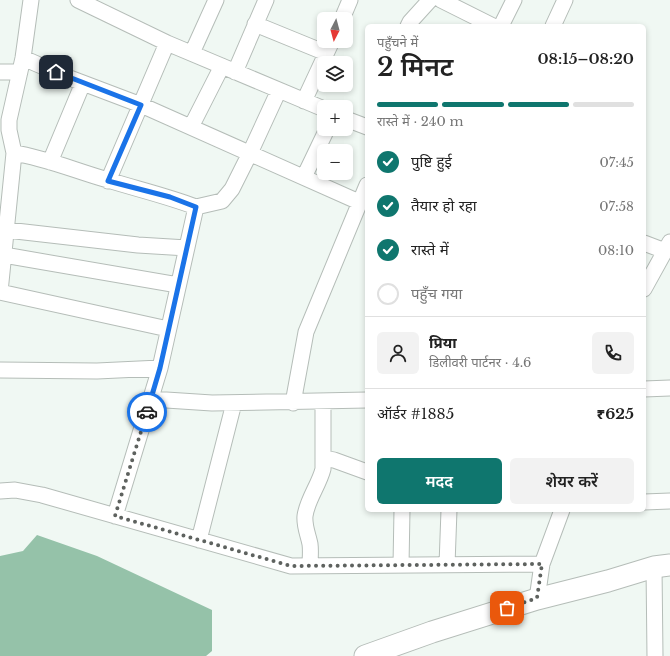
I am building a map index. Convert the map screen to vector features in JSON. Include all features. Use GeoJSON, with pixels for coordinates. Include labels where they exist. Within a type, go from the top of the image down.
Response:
{"type":"FeatureCollection","features":[{"type":"Feature","properties":{"kind":"main road"},"geometry":{"type":"LineString","coordinates":[[365,656],[432,632],[537,598],[662,566]]}},
{"type":"Feature","properties":{"kind":"street"},"geometry":{"type":"LineString","coordinates":[[31,0],[21,65],[9,120],[7,230],[3,250],[0,292],[168,329]]}},
{"type":"Feature","properties":{"kind":"street"},"geometry":{"type":"LineString","coordinates":[[78,0],[167,43],[317,106]]}},
{"type":"Feature","properties":{"kind":"street"},"geometry":{"type":"LineString","coordinates":[[192,53],[216,0]]}},
{"type":"Feature","properties":{"kind":"street"},"geometry":{"type":"LineString","coordinates":[[191,127],[255,24],[266,0]]}},
{"type":"Feature","properties":{"kind":"street"},"geometry":{"type":"LineString","coordinates":[[345,12],[350,0]]}},
{"type":"Feature","properties":{"kind":"street"},"geometry":{"type":"LineString","coordinates":[[409,24],[430,0]]}},
{"type":"Feature","properties":{"kind":"street"},"geometry":{"type":"LineString","coordinates":[[442,0],[489,24]]}},
{"type":"Feature","properties":{"kind":"street"},"geometry":{"type":"LineString","coordinates":[[502,24],[514,0]]}},
{"type":"Feature","properties":{"kind":"street"},"geometry":{"type":"LineString","coordinates":[[554,24],[565,0]]}},
{"type":"Feature","properties":{"kind":"street"},"geometry":{"type":"LineString","coordinates":[[255,24],[317,43]]}},
{"type":"Feature","properties":{"kind":"street"},"geometry":{"type":"LineString","coordinates":[[108,181],[167,43]]}},
{"type":"Feature","properties":{"kind":"street"},"geometry":{"type":"LineString","coordinates":[[304,101],[329,48]]}},
{"type":"Feature","properties":{"kind":"street"},"geometry":{"type":"LineString","coordinates":[[0,72],[21,65],[83,83],[141,105],[359,202]]}},
{"type":"Feature","properties":{"kind":"street"},"geometry":{"type":"LineString","coordinates":[[50,162],[83,83]]}},
{"type":"Feature","properties":{"kind":"street"},"geometry":{"type":"LineString","coordinates":[[8,147],[108,181],[170,197],[196,207],[222,200],[232,189],[279,90]]}},
{"type":"Feature","properties":{"kind":"street"},"geometry":{"type":"LineString","coordinates":[[353,121],[365,126]]}},
{"type":"Feature","properties":{"kind":"street"},"geometry":{"type":"LineString","coordinates":[[304,177],[324,136]]}},
{"type":"Feature","properties":{"kind":"street"},"geometry":{"type":"LineString","coordinates":[[293,403],[306,332],[365,189]]}},
{"type":"Feature","properties":{"kind":"street"},"geometry":{"type":"LineString","coordinates":[[115,516],[160,368],[196,207]]}},
{"type":"Feature","properties":{"kind":"street"},"geometry":{"type":"LineString","coordinates":[[7,230],[138,245],[187,248]]}},
{"type":"Feature","properties":{"kind":"street"},"geometry":{"type":"LineString","coordinates":[[646,243],[667,246],[646,285]]}},
{"type":"Feature","properties":{"kind":"street"},"geometry":{"type":"LineString","coordinates":[[3,250],[178,285]]}},
{"type":"Feature","properties":{"kind":"street"},"geometry":{"type":"LineString","coordinates":[[0,370],[97,371],[160,368]]}},
{"type":"Feature","properties":{"kind":"street"},"geometry":{"type":"LineString","coordinates":[[646,389],[670,388]]}},
{"type":"Feature","properties":{"kind":"street"},"geometry":{"type":"LineString","coordinates":[[151,399],[212,403],[293,403],[365,400]]}},
{"type":"Feature","properties":{"kind":"street"},"geometry":{"type":"LineString","coordinates":[[310,566],[310,544],[305,524],[305,517],[309,502],[323,469],[322,402]]}},
{"type":"Feature","properties":{"kind":"street"},"geometry":{"type":"LineString","coordinates":[[199,540],[234,403]]}},
{"type":"Feature","properties":{"kind":"street"},"geometry":{"type":"LineString","coordinates":[[323,458],[334,460],[365,471]]}},
{"type":"Feature","properties":{"kind":"street"},"geometry":{"type":"LineString","coordinates":[[0,491],[16,490],[42,495],[291,566],[542,564]]}},
{"type":"Feature","properties":{"kind":"street"},"geometry":{"type":"LineString","coordinates":[[646,502],[670,501]]}},
{"type":"Feature","properties":{"kind":"street"},"geometry":{"type":"LineString","coordinates":[[401,565],[402,512]]}},
{"type":"Feature","properties":{"kind":"street"},"geometry":{"type":"LineString","coordinates":[[446,565],[449,512]]}},
{"type":"Feature","properties":{"kind":"street"},"geometry":{"type":"LineString","coordinates":[[537,598],[542,564],[561,512]]}},
{"type":"Feature","properties":{"kind":"street"},"geometry":{"type":"LineString","coordinates":[[655,656],[662,566]]}},
{"type":"Feature","properties":{"kind":"shaded area"},"geometry":{"type":"Polygon","coordinates":[[[37,535],[97,556],[212,610],[212,651],[206,656],[0,656],[0,556],[23,551],[37,535]]]}},
{"type":"Feature","properties":{"kind":"way so far"},"geometry":{"type":"LineString","coordinates":[[147,412],[115,516],[291,566],[542,564],[537,598],[507,608]]}},
{"type":"Feature","properties":{"kind":"route"},"geometry":{"type":"LineString","coordinates":[[56,72],[141,105],[108,181],[170,197],[196,207],[160,368],[147,412]]}}]}
